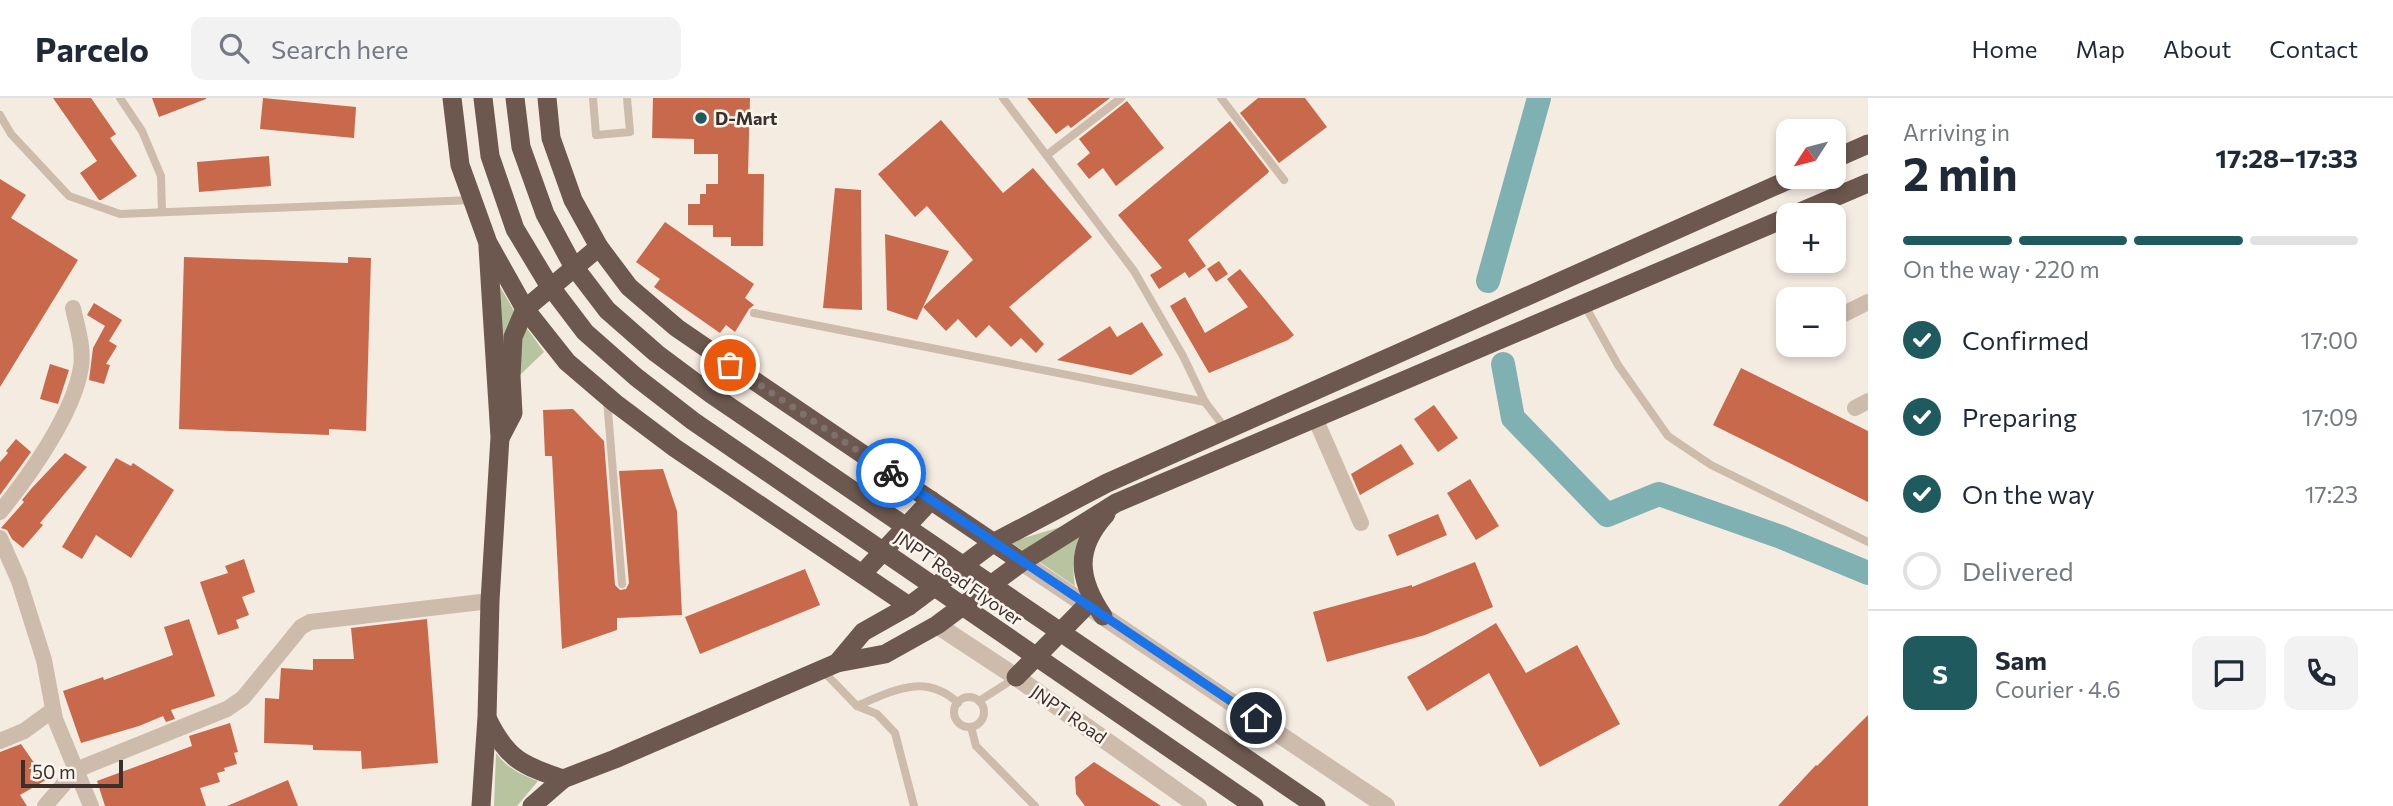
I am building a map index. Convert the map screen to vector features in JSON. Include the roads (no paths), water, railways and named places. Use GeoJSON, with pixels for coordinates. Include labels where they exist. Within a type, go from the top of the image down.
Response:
{"type":"FeatureCollection","features":[{"type":"Feature","properties":{"kind":"highway"},"geometry":{"type":"LineString","coordinates":[[452,98],[460,165],[488,243],[525,309],[567,362],[606,396],[675,448],[909,606]]}},
{"type":"Feature","properties":{"kind":"highway","name":"JNPT Road Flyover"},"geometry":{"type":"LineString","coordinates":[[483,98],[490,156],[515,229],[547,282],[585,332],[636,377],[694,421],[1254,806]]}},
{"type":"Feature","properties":{"kind":"highway","name":"JNPT Road Flyover"},"geometry":{"type":"LineString","coordinates":[[514,98],[521,146],[545,214],[572,264],[607,310],[636,336],[711,394],[1316,806]]}},
{"type":"Feature","properties":{"kind":"highway"},"geometry":{"type":"LineString","coordinates":[[547,98],[551,138],[573,200],[599,247],[629,287],[677,328],[1022,562]]}},
{"type":"Feature","properties":{"kind":"highway"},"geometry":{"type":"LineString","coordinates":[[1846,154],[1868,144]]}},
{"type":"Feature","properties":{"kind":"highway"},"geometry":{"type":"LineString","coordinates":[[1821,203],[1868,183]]}},
{"type":"Feature","properties":{"kind":"highway"},"geometry":{"type":"LineString","coordinates":[[829,666],[863,632],[909,606],[993,543],[1107,483],[1776,185]]}},
{"type":"Feature","properties":{"kind":"highway"},"geometry":{"type":"LineString","coordinates":[[532,806],[570,777],[829,666],[885,654],[937,625],[1022,562],[1116,503],[1776,222]]}},
{"type":"Feature","properties":{"kind":"highway"},"geometry":{"type":"LineString","coordinates":[[481,806],[500,437],[488,243]]}},
{"type":"Feature","properties":{"kind":"highway"},"geometry":{"type":"LineString","coordinates":[[500,437],[513,413],[513,337],[525,309],[599,247]]}},
{"type":"Feature","properties":{"kind":"highway"},"geometry":{"type":"LineString","coordinates":[[862,574],[931,500]]}},
{"type":"Feature","properties":{"kind":"highway"},"geometry":{"type":"LineString","coordinates":[[1103,616],[1086,587],[1082,559],[1090,535],[1116,503]]}},
{"type":"Feature","properties":{"kind":"highway"},"geometry":{"type":"LineString","coordinates":[[1016,677],[1087,605]]}},
{"type":"Feature","properties":{"kind":"highway"},"geometry":{"type":"LineString","coordinates":[[487,717],[501,743],[516,760],[535,770],[570,777]]}},
{"type":"Feature","properties":{"kind":"street"},"geometry":{"type":"LineString","coordinates":[[1846,313],[1868,302]]}},
{"type":"Feature","properties":{"kind":"street"},"geometry":{"type":"LineString","coordinates":[[0,512],[63,421],[81,368],[81,348],[73,308]]}},
{"type":"Feature","properties":{"kind":"street"},"geometry":{"type":"LineString","coordinates":[[1315,418],[1361,523]]}},
{"type":"Feature","properties":{"kind":"street"},"geometry":{"type":"LineString","coordinates":[[0,538],[19,581],[44,660],[53,710],[91,806]]}},
{"type":"Feature","properties":{"kind":"street"},"geometry":{"type":"LineString","coordinates":[[1022,562],[1386,806]]}},
{"type":"Feature","properties":{"kind":"street"},"geometry":{"type":"LineString","coordinates":[[45,806],[76,770],[228,709],[243,698],[302,627],[310,622],[490,601]]}},
{"type":"Feature","properties":{"kind":"street","name":"JNPT Road"},"geometry":{"type":"LineString","coordinates":[[937,625],[1016,677],[1198,806]]}},
{"type":"Feature","properties":{"kind":"street"},"geometry":{"type":"LineString","coordinates":[[0,741],[24,732],[53,710]]}},
{"type":"Feature","properties":{"kind":"lane"},"geometry":{"type":"LineString","coordinates":[[120,98],[142,131],[161,177],[162,212]]}},
{"type":"Feature","properties":{"kind":"lane"},"geometry":{"type":"LineString","coordinates":[[593,98],[596,135],[630,132],[627,98]]}},
{"type":"Feature","properties":{"kind":"lane"},"geometry":{"type":"LineString","coordinates":[[1003,98],[1134,271],[1183,356],[1205,402],[1227,430]]}},
{"type":"Feature","properties":{"kind":"lane"},"geometry":{"type":"LineString","coordinates":[[1047,155],[1121,98]]}},
{"type":"Feature","properties":{"kind":"lane"},"geometry":{"type":"LineString","coordinates":[[1221,98],[1284,180]]}},
{"type":"Feature","properties":{"kind":"lane"},"geometry":{"type":"LineString","coordinates":[[0,115],[11,134],[69,196],[120,214],[472,200]]}},
{"type":"Feature","properties":{"kind":"lane"},"geometry":{"type":"LineString","coordinates":[[1584,304],[1618,365],[1668,436],[1711,465],[1868,542]]}},
{"type":"Feature","properties":{"kind":"lane"},"geometry":{"type":"LineString","coordinates":[[754,313],[1205,402]]}},
{"type":"Feature","properties":{"kind":"lane"},"geometry":{"type":"LineString","coordinates":[[606,396],[622,584]]}},
{"type":"Feature","properties":{"kind":"lane"},"geometry":{"type":"LineString","coordinates":[[829,666],[857,706],[877,714],[895,733],[914,806]]}},
{"type":"Feature","properties":{"kind":"lane"},"geometry":{"type":"LineString","coordinates":[[971,727],[958,722],[954,713],[957,703],[965,698],[979,701],[1016,677]]}},
{"type":"Feature","properties":{"kind":"lane"},"geometry":{"type":"LineString","coordinates":[[857,706],[896,689],[920,685],[949,695],[957,703]]}},
{"type":"Feature","properties":{"kind":"lane"},"geometry":{"type":"LineString","coordinates":[[971,727],[982,719],[984,710],[979,701]]}},
{"type":"Feature","properties":{"kind":"lane"},"geometry":{"type":"LineString","coordinates":[[971,727],[976,746],[1035,806]]}},
{"type":"Feature","properties":{"kind":"waterway"},"geometry":{"type":"LineString","coordinates":[[1488,281],[1539,98]]}},
{"type":"Feature","properties":{"kind":"waterway"},"geometry":{"type":"LineString","coordinates":[[1503,364],[1513,418],[1607,515],[1659,494],[1781,537],[1868,573]]}},
{"type":"Feature","properties":{"kind":"place","name":"D-Mart"},"geometry":{"type":"Point","coordinates":[701,118]}}]}
